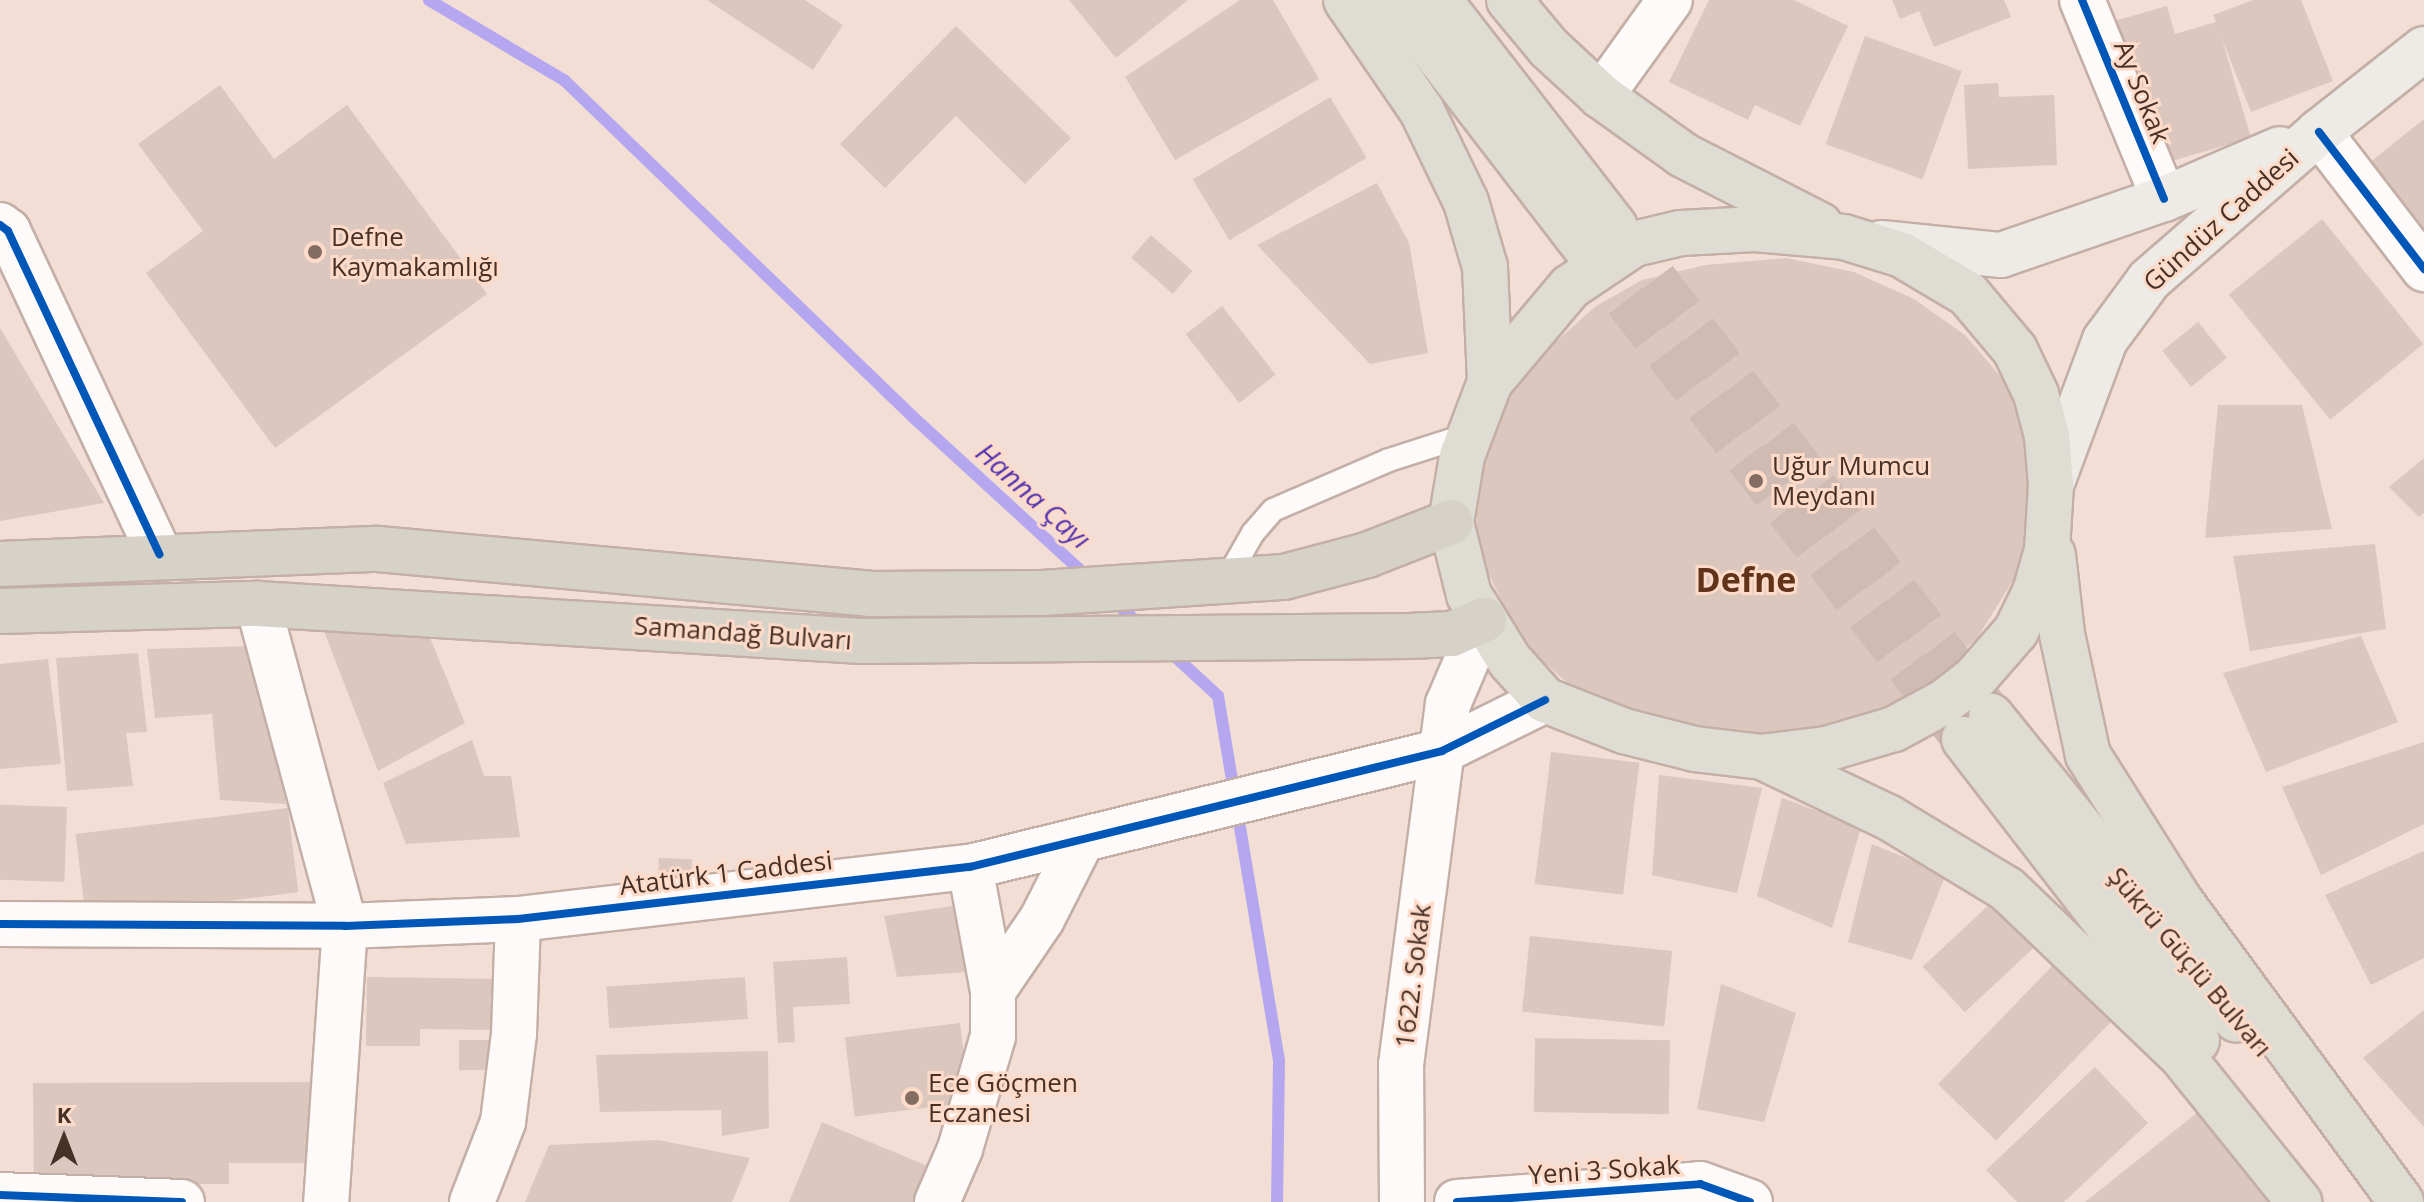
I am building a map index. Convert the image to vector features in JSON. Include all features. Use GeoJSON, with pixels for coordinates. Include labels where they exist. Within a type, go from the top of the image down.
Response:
{"type":"FeatureCollection","features":[{"type":"Feature","properties":{"kind":"highway","name":"Samandağ Bulvarı"},"geometry":{"type":"LineString","coordinates":[[0,564],[159,554],[378,549],[870,594],[1042,593],[1284,577],[1367,555],[1451,522]]}},
{"type":"Feature","properties":{"kind":"highway","name":"Samandağ Bulvarı"},"geometry":{"type":"LineString","coordinates":[[0,611],[258,604],[862,641],[1452,634],[1484,620]]}},
{"type":"Feature","properties":{"kind":"main road"},"geometry":{"type":"LineString","coordinates":[[1346,0],[1422,111],[1466,202],[1485,267],[1490,382]]}},
{"type":"Feature","properties":{"kind":"main road"},"geometry":{"type":"LineString","coordinates":[[1395,0],[1600,238],[1439,0]]}},
{"type":"Feature","properties":{"kind":"main road"},"geometry":{"type":"LineString","coordinates":[[1509,0],[1549,48],[1601,96],[1683,155],[1844,237],[1902,255],[1968,294],[2015,350],[2036,394],[2047,436],[2056,592],[2088,755],[2181,902],[2399,1202]]}},
{"type":"Feature","properties":{"kind":"main road","name":"Gündüz Caddesi"},"geometry":{"type":"LineString","coordinates":[[2051,485],[2105,340],[2149,280],[2319,132],[2424,49]]}},
{"type":"Feature","properties":{"kind":"main road","name":"Gündüz Caddesi"},"geometry":{"type":"LineString","coordinates":[[1844,237],[2001,255],[2164,199],[2319,132]]}},
{"type":"Feature","properties":{"kind":"main road"},"geometry":{"type":"LineString","coordinates":[[1844,237],[1755,229],[1681,233],[1634,244],[1570,287],[1490,382],[1470,434],[1451,522],[1469,595],[1484,620],[1545,700],[1624,731],[1695,749],[1762,757],[1826,749],[1894,729],[1944,702],[1975,678],[2016,631],[2035,592],[2047,550],[2051,485]]}},
{"type":"Feature","properties":{"kind":"main road","name":"Şükrü Güçlü Bulvarı"},"geometry":{"type":"LineString","coordinates":[[2322,1202],[1978,727],[2399,1202]]}},
{"type":"Feature","properties":{"kind":"main road"},"geometry":{"type":"LineString","coordinates":[[1762,757],[1888,817],[2007,889],[2181,1055],[2299,1202]]}},
{"type":"Feature","properties":{"kind":"street"},"geometry":{"type":"LineString","coordinates":[[1601,96],[1670,0]]}},
{"type":"Feature","properties":{"kind":"street","name":"Ay Sokak"},"geometry":{"type":"LineString","coordinates":[[2082,0],[2164,199]]}},
{"type":"Feature","properties":{"kind":"street"},"geometry":{"type":"LineString","coordinates":[[2319,132],[2424,269]]}},
{"type":"Feature","properties":{"kind":"street"},"geometry":{"type":"LineString","coordinates":[[0,225],[8,231],[159,554]]}},
{"type":"Feature","properties":{"kind":"street"},"geometry":{"type":"LineString","coordinates":[[258,604],[345,926],[326,1202]]}},
{"type":"Feature","properties":{"kind":"street"},"geometry":{"type":"LineString","coordinates":[[1442,751],[1448,704],[1484,620]]}},
{"type":"Feature","properties":{"kind":"street"},"geometry":{"type":"LineString","coordinates":[[1442,751],[1545,700]]}},
{"type":"Feature","properties":{"kind":"street","name":"Atatürk 1 Caddesi"},"geometry":{"type":"LineString","coordinates":[[0,924],[345,926],[518,919],[970,867],[1442,751]]}},
{"type":"Feature","properties":{"kind":"street","name":"1622. Sokak"},"geometry":{"type":"LineString","coordinates":[[1402,1202],[1401,1065],[1442,751]]}},
{"type":"Feature","properties":{"kind":"street"},"geometry":{"type":"LineString","coordinates":[[993,991],[1042,919],[1082,840]]}},
{"type":"Feature","properties":{"kind":"street"},"geometry":{"type":"LineString","coordinates":[[937,1202],[985,1072],[993,991],[970,867]]}},
{"type":"Feature","properties":{"kind":"street"},"geometry":{"type":"LineString","coordinates":[[472,1202],[503,1122],[514,1034],[518,919]]}},
{"type":"Feature","properties":{"kind":"street","name":"Yeni 3 Sokak"},"geometry":{"type":"LineString","coordinates":[[1457,1202],[1700,1184],[1750,1202]]}},
{"type":"Feature","properties":{"kind":"street"},"geometry":{"type":"LineString","coordinates":[[0,1195],[182,1202]]}},
{"type":"Feature","properties":{"kind":"lane"},"geometry":{"type":"LineString","coordinates":[[1225,583],[1253,533],[1273,510],[1389,460],[1470,434]]}},
{"type":"Feature","properties":{"kind":"building"},"geometry":{"type":"Polygon","coordinates":[[[707,0],[805,0],[843,25],[813,70],[707,0]]]}},
{"type":"Feature","properties":{"kind":"building"},"geometry":{"type":"Polygon","coordinates":[[[1069,0],[1188,0],[1116,58],[1069,0]]]}},
{"type":"Feature","properties":{"kind":"building"},"geometry":{"type":"Polygon","coordinates":[[[1240,0],[1273,0],[1319,79],[1175,160],[1125,77],[1240,0]]]}},
{"type":"Feature","properties":{"kind":"building"},"geometry":{"type":"Polygon","coordinates":[[[1709,0],[1794,0],[1848,26],[1800,126],[1755,105],[1748,120],[1669,82],[1709,0]]]}},
{"type":"Feature","properties":{"kind":"building"},"geometry":{"type":"Polygon","coordinates":[[[1892,0],[2004,0],[2011,17],[1934,47],[1919,11],[1900,19],[1892,0]]]}},
{"type":"Feature","properties":{"kind":"building"},"geometry":{"type":"Polygon","coordinates":[[[2253,0],[2301,0],[2333,81],[2251,112],[2222,39],[2251,138],[2151,167],[2093,27],[2167,6],[2175,34],[2216,22],[2213,15],[2253,0]]]}},
{"type":"Feature","properties":{"kind":"building"},"geometry":{"type":"Polygon","coordinates":[[[956,26],[1071,138],[1025,184],[956,116],[885,188],[840,144],[956,26]]]}},
{"type":"Feature","properties":{"kind":"building"},"geometry":{"type":"Polygon","coordinates":[[[1865,36],[1962,71],[1922,179],[1826,144],[1865,36]]]}},
{"type":"Feature","properties":{"kind":"building"},"geometry":{"type":"Polygon","coordinates":[[[1998,83],[1999,97],[2054,95],[2057,165],[1968,169],[1964,85],[1998,83]]]}},
{"type":"Feature","properties":{"kind":"building","name":"Defne Kaymakamlığı"},"geometry":{"type":"Polygon","coordinates":[[[220,85],[274,159],[347,105],[487,294],[275,448],[146,273],[203,231],[138,144],[220,85]]]}},
{"type":"Feature","properties":{"kind":"building"},"geometry":{"type":"Polygon","coordinates":[[[1330,97],[1367,158],[1229,240],[1193,179],[1330,97]]]}},
{"type":"Feature","properties":{"kind":"building"},"geometry":{"type":"Polygon","coordinates":[[[2424,119],[2424,232],[2368,164],[2424,119]]]}},
{"type":"Feature","properties":{"kind":"building"},"geometry":{"type":"Polygon","coordinates":[[[1377,183],[1409,243],[1428,353],[1370,364],[1257,245],[1377,183]]]}},
{"type":"Feature","properties":{"kind":"building"},"geometry":{"type":"Polygon","coordinates":[[[2322,219],[2423,344],[2330,420],[2229,295],[2322,219]]]}},
{"type":"Feature","properties":{"kind":"building"},"geometry":{"type":"Polygon","coordinates":[[[1151,235],[1193,271],[1173,294],[1131,258],[1151,235]]]}},
{"type":"Feature","properties":{"kind":"building","name":"Uğur Mumcu Meydanı"},"geometry":{"type":"Polygon","coordinates":[[[1786,258],[1854,272],[1914,299],[1965,335],[2014,392],[2030,450],[2036,511],[2014,579],[1976,640],[1882,714],[1807,733],[1730,737],[1588,701],[1521,642],[1475,545],[1480,450],[1505,399],[1532,363],[1596,306],[1642,280],[1706,265],[1786,258]]]}},
{"type":"Feature","properties":{"kind":"building"},"geometry":{"type":"Polygon","coordinates":[[[1222,306],[1276,375],[1239,403],[1186,334],[1222,306]]]}},
{"type":"Feature","properties":{"kind":"building"},"geometry":{"type":"Polygon","coordinates":[[[2198,322],[2227,358],[2191,387],[2162,351],[2198,322]]]}},
{"type":"Feature","properties":{"kind":"building"},"geometry":{"type":"Polygon","coordinates":[[[0,328],[104,503],[0,521],[0,328]]]}},
{"type":"Feature","properties":{"kind":"building"},"geometry":{"type":"Polygon","coordinates":[[[2218,405],[2302,405],[2332,529],[2205,538],[2218,405]]]}},
{"type":"Feature","properties":{"kind":"building"},"geometry":{"type":"Polygon","coordinates":[[[2424,458],[2424,513],[2419,517],[2389,487],[2424,458]]]}},
{"type":"Feature","properties":{"kind":"building"},"geometry":{"type":"Polygon","coordinates":[[[2375,544],[2386,629],[2250,651],[2233,556],[2375,544]]]}},
{"type":"Feature","properties":{"kind":"building"},"geometry":{"type":"Polygon","coordinates":[[[322,626],[426,628],[465,723],[378,771],[322,626]]]}},
{"type":"Feature","properties":{"kind":"building"},"geometry":{"type":"Polygon","coordinates":[[[2361,636],[2398,722],[2266,772],[2223,673],[2361,636]]]}},
{"type":"Feature","properties":{"kind":"building"},"geometry":{"type":"Polygon","coordinates":[[[254,646],[286,804],[220,800],[212,714],[155,718],[147,649],[254,646]]]}},
{"type":"Feature","properties":{"kind":"building"},"geometry":{"type":"Polygon","coordinates":[[[138,653],[147,732],[126,733],[133,786],[67,791],[56,658],[138,653]]]}},
{"type":"Feature","properties":{"kind":"building"},"geometry":{"type":"Polygon","coordinates":[[[48,659],[61,764],[0,769],[0,664],[48,659]]]}},
{"type":"Feature","properties":{"kind":"building"},"geometry":{"type":"Polygon","coordinates":[[[472,740],[484,776],[511,776],[520,837],[406,844],[383,783],[472,740]]]}},
{"type":"Feature","properties":{"kind":"building"},"geometry":{"type":"Polygon","coordinates":[[[2424,742],[2424,824],[2321,875],[2282,787],[2424,742]]]}},
{"type":"Feature","properties":{"kind":"building"},"geometry":{"type":"Polygon","coordinates":[[[1551,752],[1639,763],[1623,895],[1535,884],[1551,752]]]}},
{"type":"Feature","properties":{"kind":"building"},"geometry":{"type":"Polygon","coordinates":[[[1659,775],[1762,788],[1737,893],[1652,875],[1659,775]]]}},
{"type":"Feature","properties":{"kind":"building"},"geometry":{"type":"Polygon","coordinates":[[[1782,798],[1861,827],[1832,928],[1757,896],[1782,798]]]}},
{"type":"Feature","properties":{"kind":"building"},"geometry":{"type":"Polygon","coordinates":[[[0,805],[67,807],[64,882],[0,880],[0,805]]]}},
{"type":"Feature","properties":{"kind":"building"},"geometry":{"type":"Polygon","coordinates":[[[288,808],[298,892],[86,918],[76,834],[288,808]]]}},
{"type":"Feature","properties":{"kind":"building"},"geometry":{"type":"Polygon","coordinates":[[[1872,844],[1946,874],[1912,960],[1848,942],[1872,844]]]}},
{"type":"Feature","properties":{"kind":"building"},"geometry":{"type":"Polygon","coordinates":[[[2424,851],[2424,958],[2371,985],[2325,895],[2424,851]]]}},
{"type":"Feature","properties":{"kind":"building"},"geometry":{"type":"Polygon","coordinates":[[[659,858],[692,859],[691,886],[658,885],[659,858]]]}},
{"type":"Feature","properties":{"kind":"building"},"geometry":{"type":"Polygon","coordinates":[[[1992,902],[2034,947],[1965,1012],[1923,967],[1992,902]]]}},
{"type":"Feature","properties":{"kind":"building"},"geometry":{"type":"Polygon","coordinates":[[[966,904],[980,971],[897,977],[884,916],[966,904]]]}},
{"type":"Feature","properties":{"kind":"building"},"geometry":{"type":"Polygon","coordinates":[[[1530,936],[1672,951],[1664,1027],[1522,1012],[1530,936]]]}},
{"type":"Feature","properties":{"kind":"building"},"geometry":{"type":"Polygon","coordinates":[[[847,957],[850,1004],[793,1007],[795,1042],[778,1043],[773,962],[847,957]]]}},
{"type":"Feature","properties":{"kind":"building"},"geometry":{"type":"Polygon","coordinates":[[[2056,962],[2114,1018],[1996,1141],[1938,1084],[2056,962]]]}},
{"type":"Feature","properties":{"kind":"building"},"geometry":{"type":"Polygon","coordinates":[[[367,977],[504,979],[504,1030],[420,1029],[420,1046],[366,1046],[367,977]]]}},
{"type":"Feature","properties":{"kind":"building"},"geometry":{"type":"Polygon","coordinates":[[[745,977],[748,1019],[609,1029],[606,987],[745,977]]]}},
{"type":"Feature","properties":{"kind":"building"},"geometry":{"type":"Polygon","coordinates":[[[1721,984],[1796,1013],[1764,1122],[1697,1109],[1721,984]]]}},
{"type":"Feature","properties":{"kind":"building"},"geometry":{"type":"Polygon","coordinates":[[[2424,1010],[2424,1127],[2363,1058],[2424,1010]]]}},
{"type":"Feature","properties":{"kind":"building"},"geometry":{"type":"Polygon","coordinates":[[[960,1023],[970,1102],[855,1117],[845,1037],[960,1023]]]}},
{"type":"Feature","properties":{"kind":"building"},"geometry":{"type":"Polygon","coordinates":[[[1535,1038],[1670,1040],[1669,1114],[1534,1112],[1535,1038]]]}},
{"type":"Feature","properties":{"kind":"building"},"geometry":{"type":"Polygon","coordinates":[[[459,1040],[497,1040],[497,1070],[459,1070],[459,1040]]]}},
{"type":"Feature","properties":{"kind":"building"},"geometry":{"type":"Polygon","coordinates":[[[768,1051],[769,1128],[722,1136],[721,1110],[600,1112],[596,1055],[768,1051]]]}},
{"type":"Feature","properties":{"kind":"building"},"geometry":{"type":"Polygon","coordinates":[[[2095,1067],[2148,1123],[2064,1202],[2017,1202],[1986,1170],[2095,1067]]]}},
{"type":"Feature","properties":{"kind":"building"},"geometry":{"type":"Polygon","coordinates":[[[312,1082],[312,1163],[229,1163],[229,1184],[34,1184],[33,1083],[312,1082]]]}},
{"type":"Feature","properties":{"kind":"building"},"geometry":{"type":"Polygon","coordinates":[[[2198,1112],[2278,1202],[2085,1202],[2198,1112]]]}},
{"type":"Feature","properties":{"kind":"building"},"geometry":{"type":"Polygon","coordinates":[[[822,1122],[935,1169],[921,1202],[789,1202],[822,1122]]]}},
{"type":"Feature","properties":{"kind":"building"},"geometry":{"type":"Polygon","coordinates":[[[658,1140],[750,1158],[732,1202],[525,1202],[549,1145],[658,1140]]]}},
{"type":"Feature","properties":{"kind":"waterway","name":"Hanna Çayı"},"geometry":{"type":"LineString","coordinates":[[429,0],[564,80],[913,417],[1089,578]]}},
{"type":"Feature","properties":{"kind":"waterway","name":"Hanna Çayı"},"geometry":{"type":"LineString","coordinates":[[1112,599],[1142,627]]}},
{"type":"Feature","properties":{"kind":"waterway","name":"Hanna Çayı"},"geometry":{"type":"LineString","coordinates":[[1168,650],[1218,696],[1279,1061],[1277,1202]]}},
{"type":"Feature","properties":{"kind":"tunnel"},"geometry":{"type":"LineString","coordinates":[[1615,227],[1990,714]]}},
{"type":"Feature","properties":{"kind":"tunnel"},"geometry":{"type":"LineString","coordinates":[[1586,248],[1960,734]]}},
{"type":"Feature","properties":{"kind":"cycle path"},"geometry":{"type":"LineString","coordinates":[[2082,0],[2164,199]]}},
{"type":"Feature","properties":{"kind":"cycle path"},"geometry":{"type":"LineString","coordinates":[[2319,132],[2424,269]]}},
{"type":"Feature","properties":{"kind":"cycle path"},"geometry":{"type":"LineString","coordinates":[[0,225],[8,231],[159,554]]}},
{"type":"Feature","properties":{"kind":"cycle path"},"geometry":{"type":"LineString","coordinates":[[0,924],[345,926],[518,919],[970,867],[1442,751],[1545,700]]}},
{"type":"Feature","properties":{"kind":"cycle path"},"geometry":{"type":"LineString","coordinates":[[1457,1202],[1700,1184],[1750,1202]]}},
{"type":"Feature","properties":{"kind":"cycle path"},"geometry":{"type":"LineString","coordinates":[[0,1195],[182,1202]]}},
{"type":"Feature","properties":{"kind":"place","name":"Defne Kaymakamlığı"},"geometry":{"type":"Point","coordinates":[315,252]}},
{"type":"Feature","properties":{"kind":"place","name":"Uğur Mumcu Meydanı"},"geometry":{"type":"Point","coordinates":[1756,481]}},
{"type":"Feature","properties":{"kind":"place","name":"Ece Göçmen Eczanesi"},"geometry":{"type":"Point","coordinates":[912,1098]}},
{"type":"Feature","properties":{"kind":"district","name":"Defne"},"geometry":{"type":"Point","coordinates":[1746,580]}}]}
